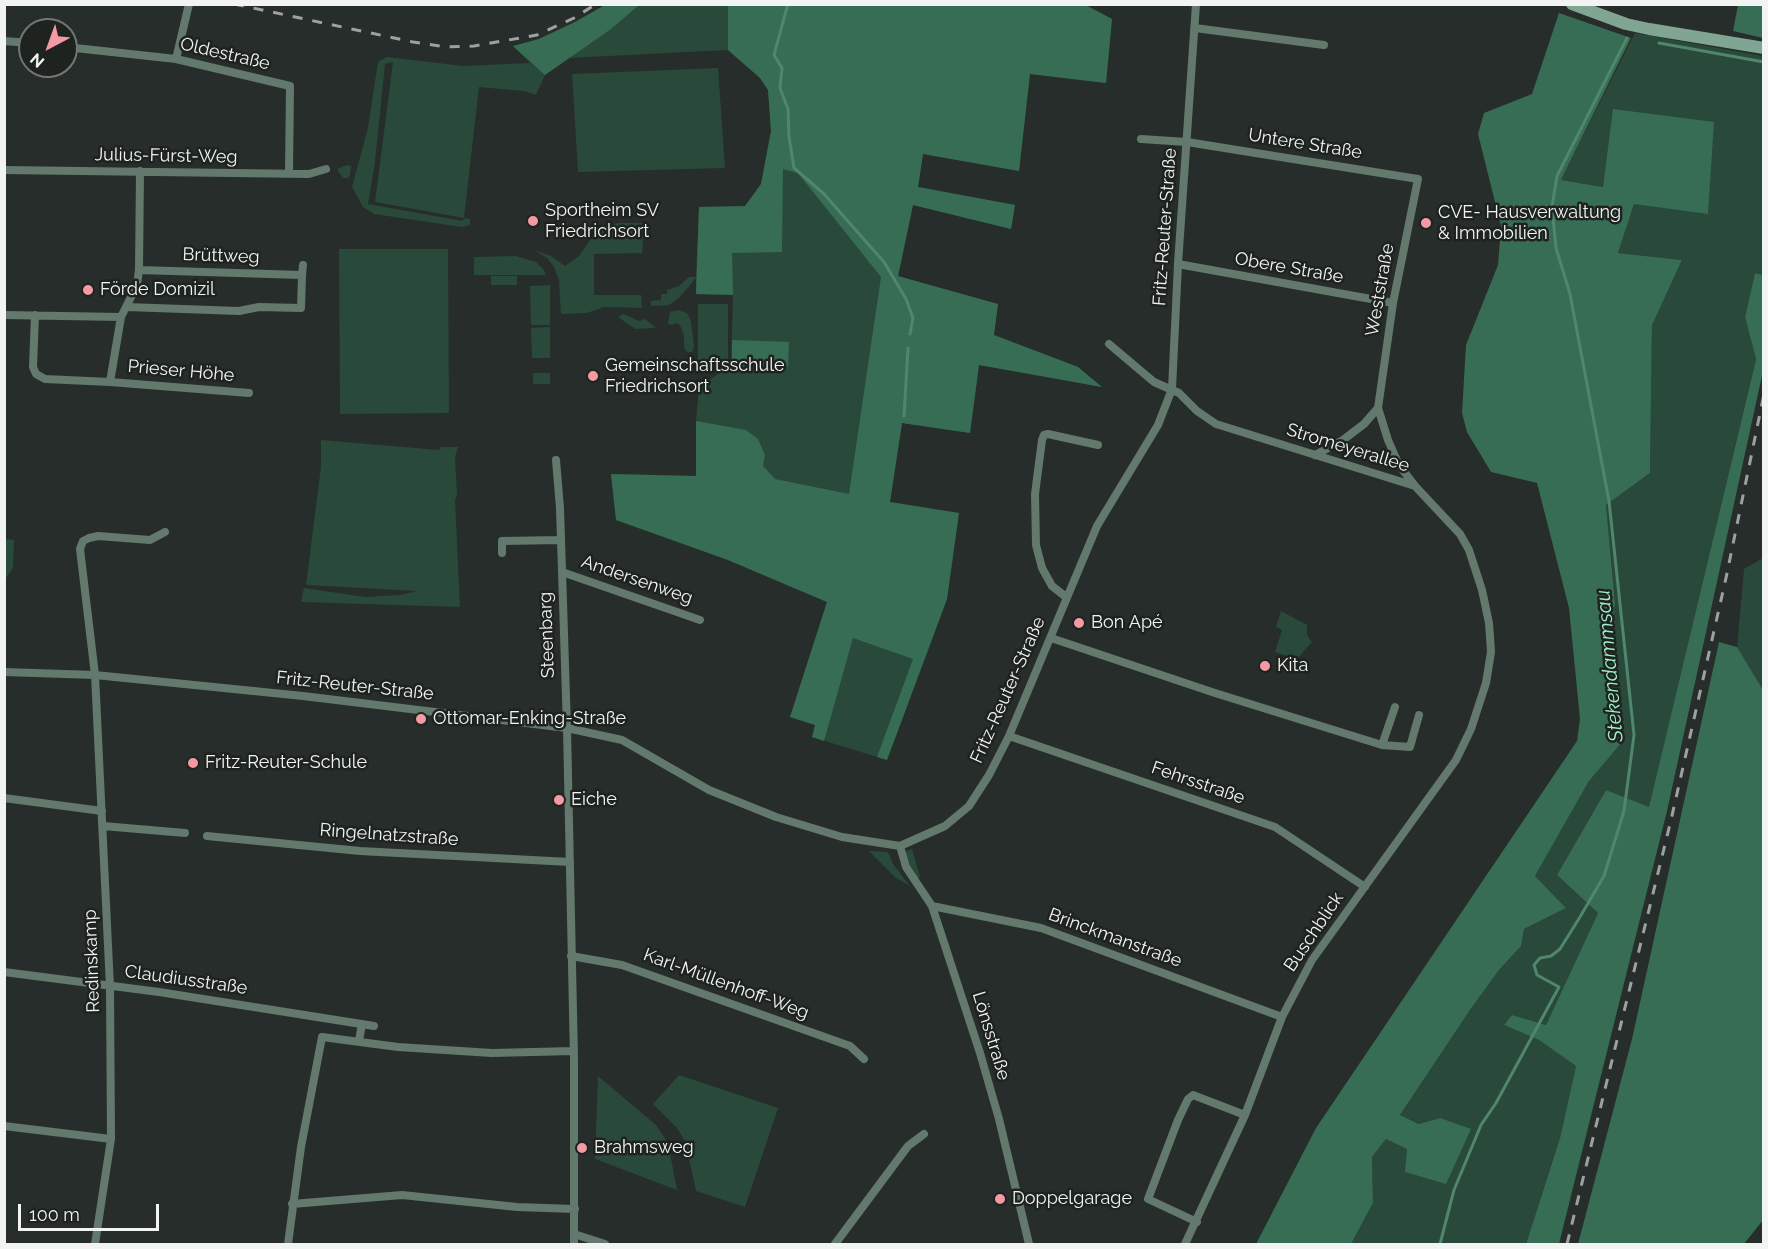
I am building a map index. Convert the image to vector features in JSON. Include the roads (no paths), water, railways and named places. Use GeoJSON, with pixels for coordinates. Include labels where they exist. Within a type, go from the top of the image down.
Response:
{"type":"FeatureCollection","features":[{"type":"Feature","properties":{"kind":"street"},"geometry":{"type":"LineString","coordinates":[[176,59],[189,4]]}},
{"type":"Feature","properties":{"kind":"street","name":"Fritz-Reuter-Straße"},"geometry":{"type":"LineString","coordinates":[[4,672],[95,675],[303,696],[567,728],[622,740],[708,790],[776,817],[842,837],[900,846],[945,826],[969,806],[989,775],[1009,736],[1097,526],[1158,425],[1172,389],[1196,4]]}},
{"type":"Feature","properties":{"kind":"street"},"geometry":{"type":"LineString","coordinates":[[1572,4],[1626,24],[1764,48]]}},
{"type":"Feature","properties":{"kind":"street"},"geometry":{"type":"LineString","coordinates":[[1195,28],[1324,45]]}},
{"type":"Feature","properties":{"kind":"street","name":"Oldestraße"},"geometry":{"type":"LineString","coordinates":[[78,48],[176,59],[290,86],[289,173]]}},
{"type":"Feature","properties":{"kind":"street","name":"Untere Straße"},"geometry":{"type":"LineString","coordinates":[[1142,139],[1187,142],[1418,179]]}},
{"type":"Feature","properties":{"kind":"street","name":"Julius-Fürst-Weg"},"geometry":{"type":"LineString","coordinates":[[4,170],[309,174],[326,169]]}},
{"type":"Feature","properties":{"kind":"street"},"geometry":{"type":"LineString","coordinates":[[110,382],[121,317],[137,285],[140,171]]}},
{"type":"Feature","properties":{"kind":"street","name":"Weststraße"},"geometry":{"type":"LineString","coordinates":[[1415,486],[1399,465],[1378,408],[1393,303],[1418,179]]}},
{"type":"Feature","properties":{"kind":"street","name":"Obere Straße"},"geometry":{"type":"LineString","coordinates":[[1178,264],[1393,303]]}},
{"type":"Feature","properties":{"kind":"street"},"geometry":{"type":"LineString","coordinates":[[127,307],[239,311],[259,307],[301,308],[303,265]]}},
{"type":"Feature","properties":{"kind":"street","name":"Brüttweg"},"geometry":{"type":"LineString","coordinates":[[139,270],[302,275]]}},
{"type":"Feature","properties":{"kind":"street"},"geometry":{"type":"LineString","coordinates":[[4,315],[121,317]]}},
{"type":"Feature","properties":{"kind":"street","name":"Prieser Höhe"},"geometry":{"type":"LineString","coordinates":[[35,315],[33,367],[36,374],[45,379],[249,393]]}},
{"type":"Feature","properties":{"kind":"street","name":"Stromeyerallee"},"geometry":{"type":"LineString","coordinates":[[1109,345],[1154,382],[1172,389],[1216,424],[1415,486],[1460,534],[1482,590],[1489,623],[1491,652],[1486,683],[1472,729],[1456,760],[1440,782]]}},
{"type":"Feature","properties":{"kind":"street"},"geometry":{"type":"LineString","coordinates":[[1315,455],[1343,440],[1364,424],[1378,408]]}},
{"type":"Feature","properties":{"kind":"street"},"geometry":{"type":"LineString","coordinates":[[1066,597],[1052,586],[1041,568],[1036,545],[1035,494],[1042,440],[1044,435],[1048,434],[1098,445]]}},
{"type":"Feature","properties":{"kind":"street","name":"Steenbarg"},"geometry":{"type":"LineString","coordinates":[[556,460],[560,508],[567,728]]}},
{"type":"Feature","properties":{"kind":"street","name":"Redinskamp"},"geometry":{"type":"LineString","coordinates":[[95,1245],[111,1139],[110,987],[95,675],[81,544],[83,541],[98,536],[150,540],[165,532]]}},
{"type":"Feature","properties":{"kind":"street"},"geometry":{"type":"LineString","coordinates":[[502,553],[502,541],[560,540]]}},
{"type":"Feature","properties":{"kind":"street","name":"Andersenweg"},"geometry":{"type":"LineString","coordinates":[[562,572],[700,620]]}},
{"type":"Feature","properties":{"kind":"street"},"geometry":{"type":"LineString","coordinates":[[1051,638],[1215,693],[1382,745],[1410,747],[1419,714]]}},
{"type":"Feature","properties":{"kind":"street"},"geometry":{"type":"LineString","coordinates":[[1382,745],[1395,707]]}},
{"type":"Feature","properties":{"kind":"street"},"geometry":{"type":"LineString","coordinates":[[567,728],[574,1051],[574,1245]]}},
{"type":"Feature","properties":{"kind":"street","name":"Fehrsstraße"},"geometry":{"type":"LineString","coordinates":[[1009,736],[1275,827],[1365,886]]}},
{"type":"Feature","properties":{"kind":"street","name":"Buschblick"},"geometry":{"type":"LineString","coordinates":[[1185,1245],[1245,1116],[1282,1017],[1312,960],[1440,782]]}},
{"type":"Feature","properties":{"kind":"street"},"geometry":{"type":"LineString","coordinates":[[4,798],[102,811]]}},
{"type":"Feature","properties":{"kind":"street"},"geometry":{"type":"LineString","coordinates":[[103,826],[185,833]]}},
{"type":"Feature","properties":{"kind":"street","name":"Ringelnatzstraße"},"geometry":{"type":"LineString","coordinates":[[207,836],[360,851],[570,862]]}},
{"type":"Feature","properties":{"kind":"street","name":"Lönsstraße"},"geometry":{"type":"LineString","coordinates":[[900,846],[906,867],[932,906],[980,1053],[999,1119],[1029,1245]]}},
{"type":"Feature","properties":{"kind":"street","name":"Brinckmanstraße"},"geometry":{"type":"LineString","coordinates":[[932,906],[1041,928],[1282,1017]]}},
{"type":"Feature","properties":{"kind":"street","name":"Karl-Müllenhoff-Weg"},"geometry":{"type":"LineString","coordinates":[[571,957],[622,965],[850,1046],[864,1059]]}},
{"type":"Feature","properties":{"kind":"street","name":"Claudiusstraße"},"geometry":{"type":"LineString","coordinates":[[4,972],[159,992],[374,1026]]}},
{"type":"Feature","properties":{"kind":"street"},"geometry":{"type":"LineString","coordinates":[[359,1041],[362,1023]]}},
{"type":"Feature","properties":{"kind":"street"},"geometry":{"type":"LineString","coordinates":[[288,1245],[301,1147],[322,1036],[398,1047],[492,1053],[574,1051]]}},
{"type":"Feature","properties":{"kind":"street"},"geometry":{"type":"LineString","coordinates":[[1197,1222],[1148,1199],[1178,1120],[1193,1095],[1245,1116]]}},
{"type":"Feature","properties":{"kind":"street"},"geometry":{"type":"LineString","coordinates":[[4,1126],[111,1139]]}},
{"type":"Feature","properties":{"kind":"street"},"geometry":{"type":"LineString","coordinates":[[836,1245],[908,1146],[924,1134]]}},
{"type":"Feature","properties":{"kind":"street"},"geometry":{"type":"LineString","coordinates":[[292,1204],[402,1195],[517,1207],[575,1209]]}},
{"type":"Feature","properties":{"kind":"street"},"geometry":{"type":"LineString","coordinates":[[574,1234],[605,1245]]}},
{"type":"Feature","properties":{"kind":"waterway"},"geometry":{"type":"LineString","coordinates":[[788,4],[774,55],[782,68],[780,88],[788,109],[789,137],[794,168],[824,194],[884,262],[906,299],[913,318],[910,334]]}},
{"type":"Feature","properties":{"kind":"waterway","name":"Stekendammsau"},"geometry":{"type":"LineString","coordinates":[[1440,1244],[1454,1190],[1481,1125],[1496,1103],[1559,987],[1537,975],[1534,965],[1540,958],[1551,956],[1560,949],[1604,876],[1624,811],[1634,735],[1609,501],[1570,294],[1556,248],[1552,207],[1557,176],[1627,38]]}},
{"type":"Feature","properties":{"kind":"waterway"},"geometry":{"type":"LineString","coordinates":[[1659,43],[1764,62]]}},
{"type":"Feature","properties":{"kind":"waterway"},"geometry":{"type":"LineString","coordinates":[[904,416],[908,348]]}},
{"type":"Feature","properties":{"kind":"railway"},"geometry":{"type":"LineString","coordinates":[[234,4],[446,47],[474,46],[537,35],[574,18],[596,4]]}},
{"type":"Feature","properties":{"kind":"railway"},"geometry":{"type":"LineString","coordinates":[[1567,1244],[1671,820],[1726,578],[1764,394]]}},
{"type":"Feature","properties":{"kind":"place","name":"Sportheim SV Friedrichsort"},"geometry":{"type":"Point","coordinates":[533,221]}},
{"type":"Feature","properties":{"kind":"place","name":"CVE- Hausverwaltung & Immobilien"},"geometry":{"type":"Point","coordinates":[1426,223]}},
{"type":"Feature","properties":{"kind":"place","name":"Förde Domizil"},"geometry":{"type":"Point","coordinates":[88,290]}},
{"type":"Feature","properties":{"kind":"place","name":"Gemeinschaftsschule Friedrichsort"},"geometry":{"type":"Point","coordinates":[593,376]}},
{"type":"Feature","properties":{"kind":"place","name":"Bon Apé"},"geometry":{"type":"Point","coordinates":[1079,623]}},
{"type":"Feature","properties":{"kind":"place","name":"Kita"},"geometry":{"type":"Point","coordinates":[1265,666]}},
{"type":"Feature","properties":{"kind":"place","name":"Ottomar-Enking-Straße"},"geometry":{"type":"Point","coordinates":[421,719]}},
{"type":"Feature","properties":{"kind":"place","name":"Fritz-Reuter-Schule"},"geometry":{"type":"Point","coordinates":[193,763]}},
{"type":"Feature","properties":{"kind":"place","name":"Eiche"},"geometry":{"type":"Point","coordinates":[559,800]}},
{"type":"Feature","properties":{"kind":"place","name":"Brahmsweg"},"geometry":{"type":"Point","coordinates":[582,1148]}},
{"type":"Feature","properties":{"kind":"place","name":"Doppelgarage"},"geometry":{"type":"Point","coordinates":[1000,1199]}}]}
